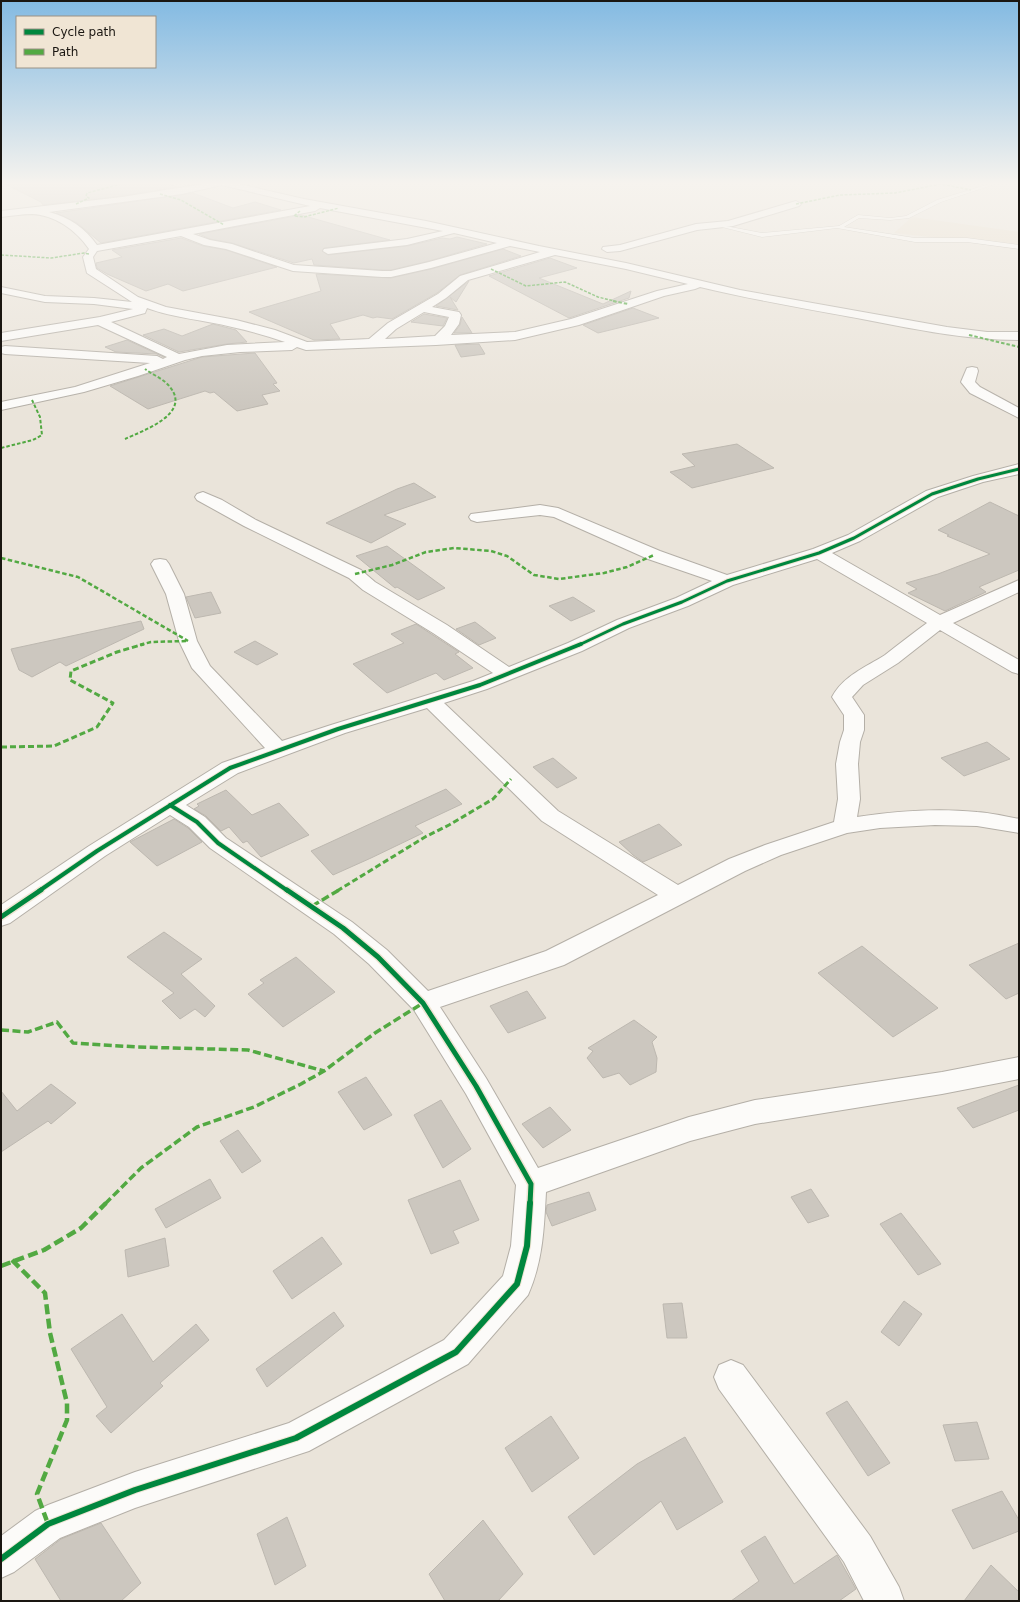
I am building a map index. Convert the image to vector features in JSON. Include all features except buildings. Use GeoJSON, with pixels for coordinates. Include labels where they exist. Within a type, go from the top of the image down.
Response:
{"type":"FeatureCollection","features":[{"type":"Feature","properties":{"kind":"street"},"geometry":{"type":"LineString","coordinates":[[88,258],[91,271],[134,299],[163,310]]}},
{"type":"Feature","properties":{"kind":"street"},"geometry":{"type":"LineString","coordinates":[[263,258],[293,268],[391,274],[461,258]]}},
{"type":"Feature","properties":{"kind":"street"},"geometry":{"type":"LineString","coordinates":[[371,344],[392,326],[442,296],[459,281],[467,277],[531,258]]}},
{"type":"Feature","properties":{"kind":"street"},"geometry":{"type":"LineString","coordinates":[[587,258],[703,285],[969,335],[1019,336]]}},
{"type":"Feature","properties":{"kind":"street"},"geometry":{"type":"LineString","coordinates":[[351,271],[379,263]]}},
{"type":"Feature","properties":{"kind":"street"},"geometry":{"type":"LineString","coordinates":[[695,271],[753,290],[764,297]]}},
{"type":"Feature","properties":{"kind":"street"},"geometry":{"type":"LineString","coordinates":[[1,406],[110,381],[173,359],[228,348],[371,344],[515,336],[589,318],[665,292],[703,285]]}},
{"type":"Feature","properties":{"kind":"street"},"geometry":{"type":"LineString","coordinates":[[1,290],[45,299],[94,301],[163,310],[232,323],[271,333],[303,346]]}},
{"type":"Feature","properties":{"kind":"street"},"geometry":{"type":"LineString","coordinates":[[1,337],[100,321],[150,308]]}},
{"type":"Feature","properties":{"kind":"street"},"geometry":{"type":"LineString","coordinates":[[422,308],[454,315],[454,320],[449,332],[436,341]]}},
{"type":"Feature","properties":{"kind":"street"},"geometry":{"type":"LineString","coordinates":[[100,321],[173,359]]}},
{"type":"Feature","properties":{"kind":"street"},"geometry":{"type":"LineString","coordinates":[[5,350],[127,359],[173,359]]}},
{"type":"Feature","properties":{"kind":"street"},"geometry":{"type":"LineString","coordinates":[[972,371],[968,380],[970,386],[1019,414]]}},
{"type":"Feature","properties":{"kind":"street"},"geometry":{"type":"LineString","coordinates":[[1,917],[97,852],[230,768],[338,729],[431,701],[507,674],[575,647],[623,624],[677,604],[727,582],[819,553],[854,538],[932,494],[996,474],[1019,469]]}},
{"type":"Feature","properties":{"kind":"street"},"geometry":{"type":"LineString","coordinates":[[996,474],[1019,485]]}},
{"type":"Feature","properties":{"kind":"street"},"geometry":{"type":"LineString","coordinates":[[203,497],[250,523],[355,574],[369,586],[440,629],[507,674]]}},
{"type":"Feature","properties":{"kind":"street"},"geometry":{"type":"LineString","coordinates":[[477,517],[540,510],[558,513],[654,555],[727,582]]}},
{"type":"Feature","properties":{"kind":"street"},"geometry":{"type":"LineString","coordinates":[[819,553],[1019,668]]}},
{"type":"Feature","properties":{"kind":"street"},"geometry":{"type":"LineString","coordinates":[[160,564],[175,594],[188,641],[202,668],[248,719],[280,751]]}},
{"type":"Feature","properties":{"kind":"street"},"geometry":{"type":"LineString","coordinates":[[844,826],[849,799],[847,764],[850,742],[854,730],[854,715],[842,697],[844,693],[856,681],[891,659],[940,622],[1019,585]]}},
{"type":"Feature","properties":{"kind":"street"},"geometry":{"type":"LineString","coordinates":[[431,701],[550,816],[678,896]]}},
{"type":"Feature","properties":{"kind":"street"},"geometry":{"type":"LineString","coordinates":[[1,1559],[48,1524],[135,1490],[296,1438],[456,1352],[517,1284],[527,1246],[531,1184],[476,1086],[423,1002],[378,957],[343,928],[218,843],[197,822],[170,805]]}},
{"type":"Feature","properties":{"kind":"street"},"geometry":{"type":"LineString","coordinates":[[423,1002],[555,958],[738,865],[773,850],[844,826],[880,821],[935,818],[977,819],[1019,826]]}},
{"type":"Feature","properties":{"kind":"street"},"geometry":{"type":"LineString","coordinates":[[531,1184],[689,1128],[755,1112],[942,1083],[1019,1068]]}},
{"type":"Feature","properties":{"kind":"street"},"geometry":{"type":"LineString","coordinates":[[731,1377],[857,1549],[885,1601]]}},
{"type":"Feature","properties":{"kind":"marked path"},"geometry":{"type":"LineString","coordinates":[[47,258],[53,258]]}},
{"type":"Feature","properties":{"kind":"marked path"},"geometry":{"type":"LineString","coordinates":[[491,269],[526,286],[565,282],[598,297],[628,304]]}},
{"type":"Feature","properties":{"kind":"marked path"},"geometry":{"type":"LineString","coordinates":[[969,335],[1019,347]]}},
{"type":"Feature","properties":{"kind":"marked path"},"geometry":{"type":"LineString","coordinates":[[125,439],[148,429],[165,419],[175,406],[175,399],[171,388],[145,369]]}},
{"type":"Feature","properties":{"kind":"marked path"},"geometry":{"type":"LineString","coordinates":[[1,448],[33,440],[42,435],[40,417],[32,400]]}},
{"type":"Feature","properties":{"kind":"marked path"},"geometry":{"type":"LineString","coordinates":[[355,574],[392,565],[426,552],[454,548],[491,551],[507,556],[534,575],[559,579],[604,573],[627,567],[654,555]]}},
{"type":"Feature","properties":{"kind":"marked path"},"geometry":{"type":"LineString","coordinates":[[1,558],[78,577],[188,641]]}},
{"type":"Feature","properties":{"kind":"marked path"},"geometry":{"type":"LineString","coordinates":[[1,747],[54,746],[97,727],[113,703],[70,680],[71,671],[117,652],[151,642],[188,641]]}},
{"type":"Feature","properties":{"kind":"marked path"},"geometry":{"type":"LineString","coordinates":[[312,906],[425,837],[449,825],[493,799],[511,779]]}},
{"type":"Feature","properties":{"kind":"marked path"},"geometry":{"type":"LineString","coordinates":[[1,1266],[44,1250],[81,1228],[141,1168],[197,1127],[254,1107],[301,1084],[324,1071],[375,1033],[423,1003]]}},
{"type":"Feature","properties":{"kind":"marked path"},"geometry":{"type":"LineString","coordinates":[[1,1030],[28,1032],[57,1022],[73,1043],[137,1047],[248,1050],[324,1071]]}},
{"type":"Feature","properties":{"kind":"marked path"},"geometry":{"type":"LineString","coordinates":[[12,1260],[45,1293],[50,1333],[67,1403],[67,1420],[37,1494],[48,1524]]}},
{"type":"Feature","properties":{"kind":"cycle path"},"geometry":{"type":"LineString","coordinates":[[1,917],[97,851],[230,768],[338,729],[480,685],[575,647],[623,624],[682,602],[727,581],[819,553],[854,538],[932,494],[978,479],[1019,469]]}},
{"type":"Feature","properties":{"kind":"cycle path"},"geometry":{"type":"LineString","coordinates":[[1,1559],[48,1524],[135,1490],[296,1438],[456,1352],[517,1284],[527,1246],[531,1184],[476,1086],[423,1003],[378,957],[343,928],[218,843],[197,822],[170,805]]}}]}
